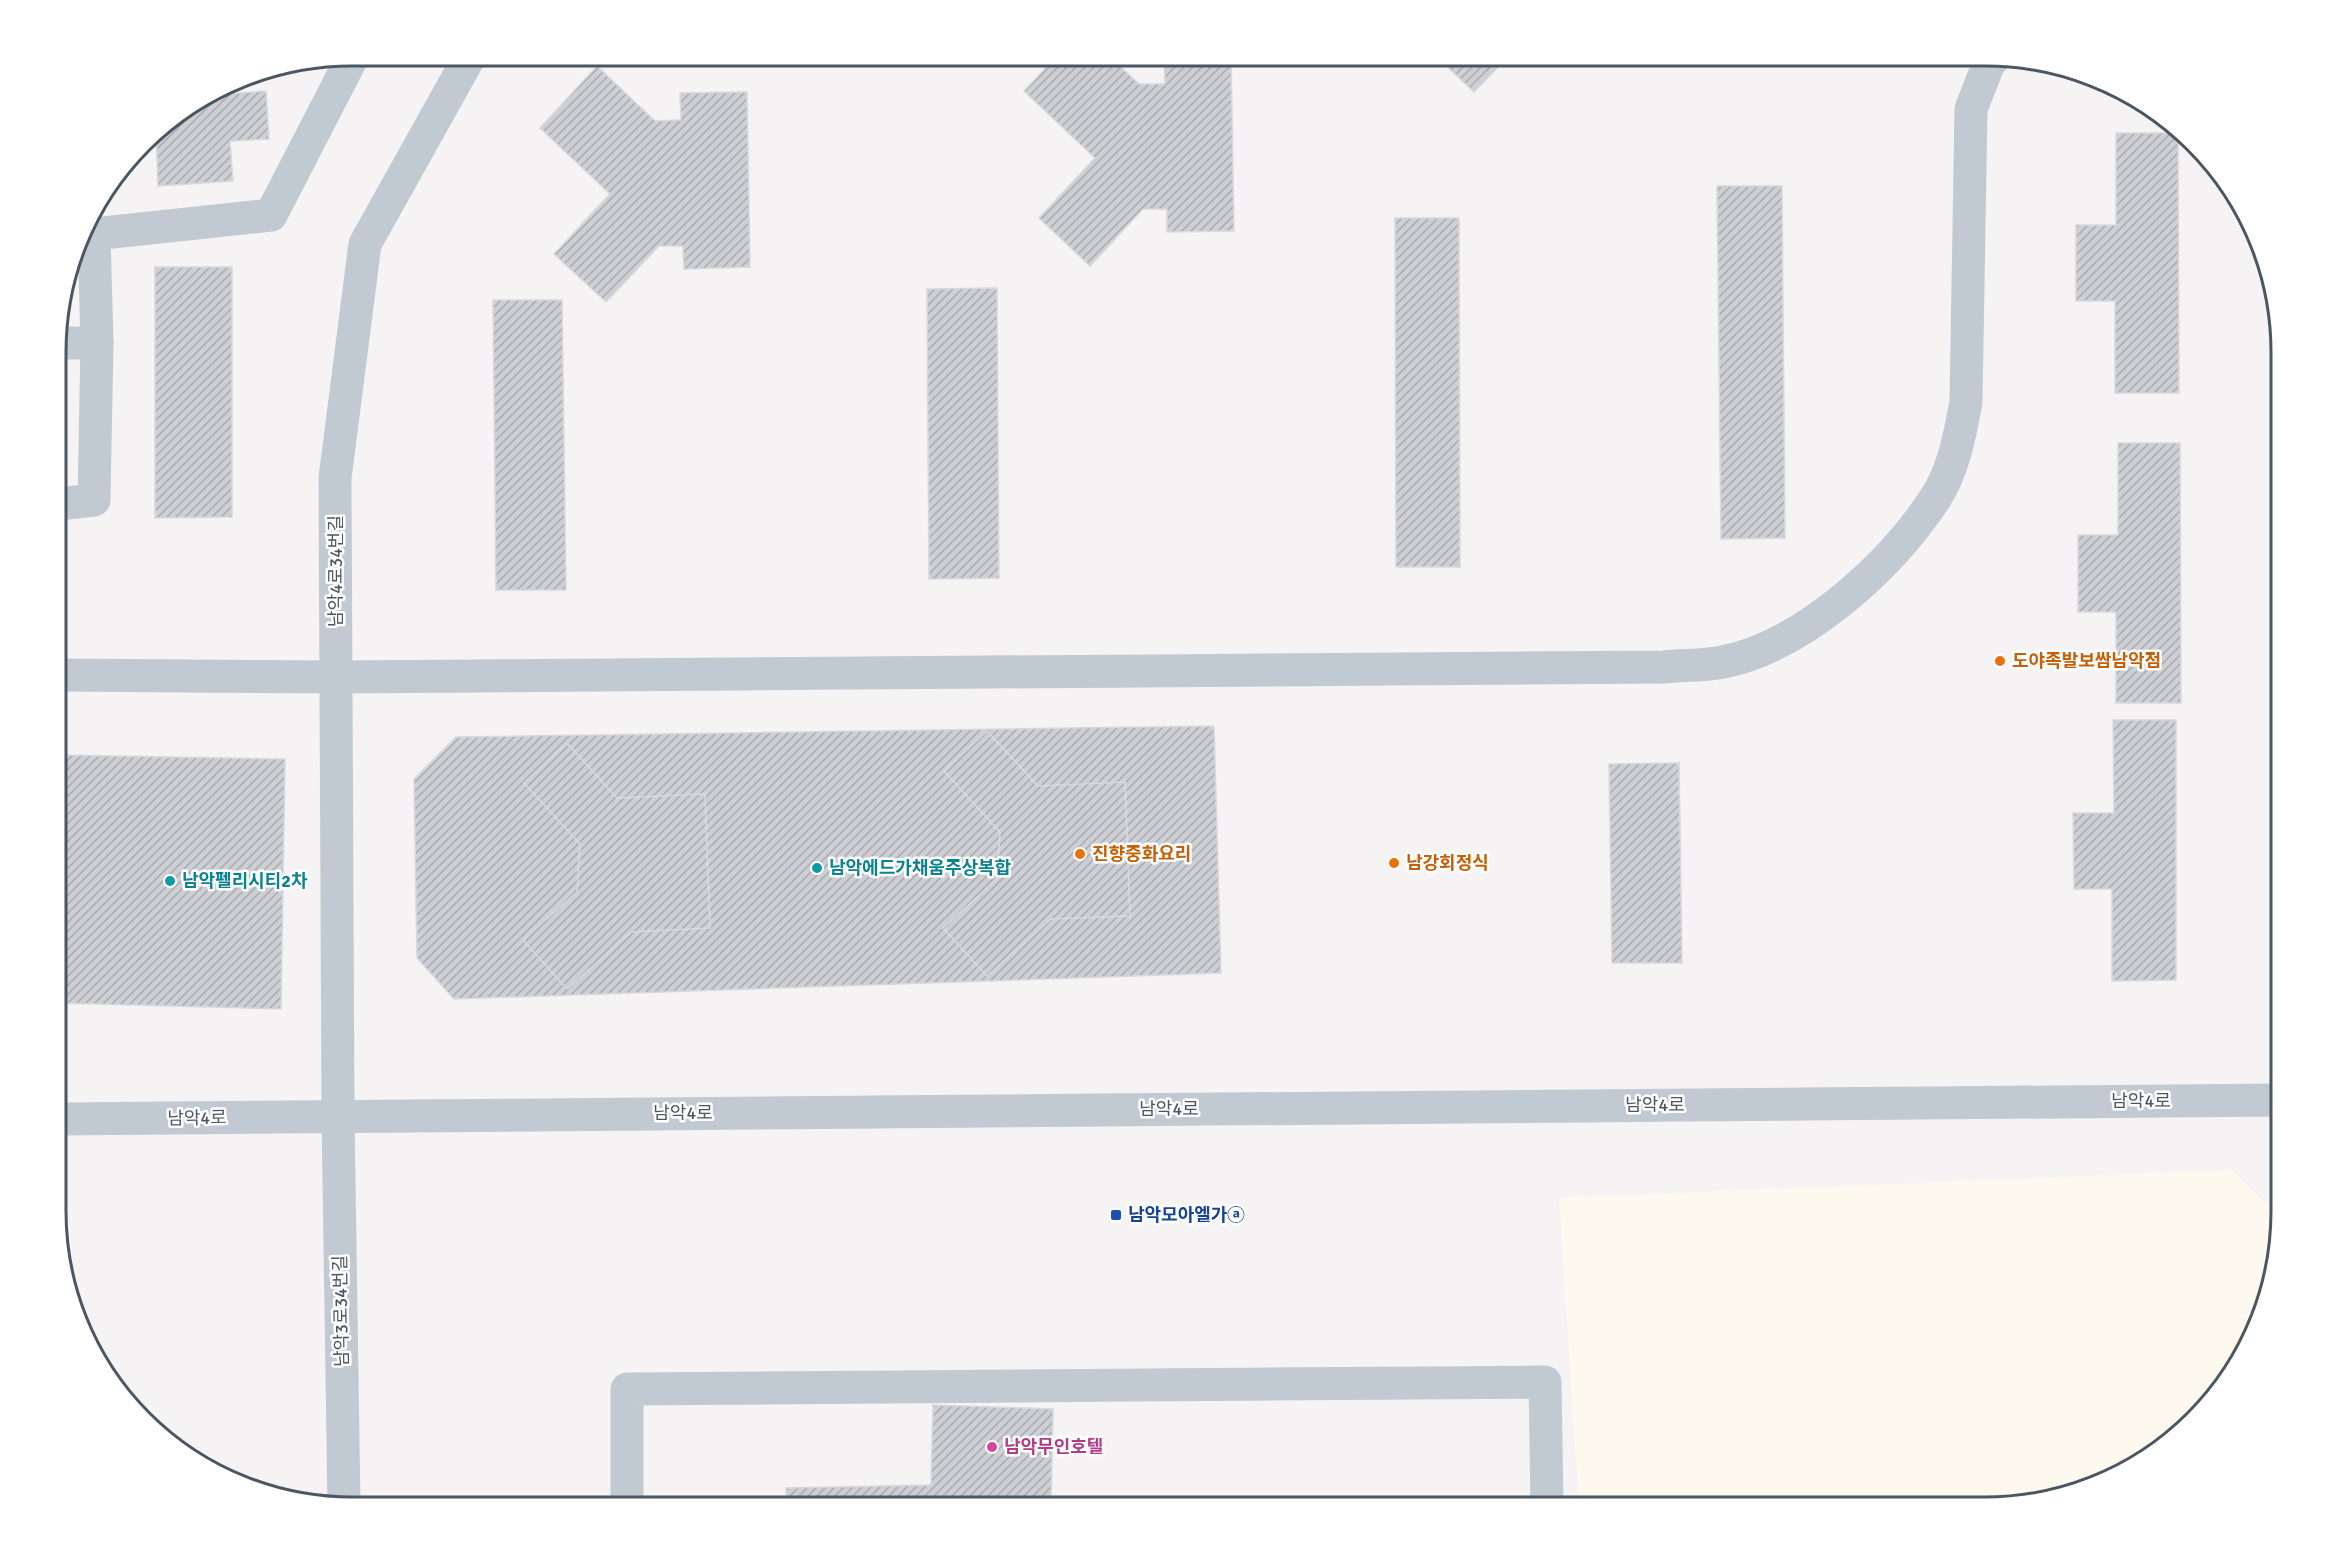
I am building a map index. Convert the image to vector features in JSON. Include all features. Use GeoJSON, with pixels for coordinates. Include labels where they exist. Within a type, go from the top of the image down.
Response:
{"type":"FeatureCollection","features":[{"type":"Feature","properties":{"kind":"street"},"geometry":{"type":"LineString","coordinates":[[97,223],[271,215],[348,66]]}},
{"type":"Feature","properties":{"kind":"street","name":"남악4로34번길"},"geometry":{"type":"LineString","coordinates":[[338,1116],[335,478],[365,244],[464,66]]}},
{"type":"Feature","properties":{"kind":"street"},"geometry":{"type":"LineString","coordinates":[[66,675],[336,677],[1664,667],[1723,663],[1757,651],[1804,628],[1863,581],[1898,548],[1937,496],[1957,449],[1966,402],[1971,109],[1988,66]]}},
{"type":"Feature","properties":{"kind":"street"},"geometry":{"type":"LineString","coordinates":[[66,503],[94,500],[97,343],[94,230]]}},
{"type":"Feature","properties":{"kind":"street"},"geometry":{"type":"LineString","coordinates":[[66,343],[97,343]]}},
{"type":"Feature","properties":{"kind":"street","name":"남악4로"},"geometry":{"type":"LineString","coordinates":[[66,1119],[2271,1100]]}},
{"type":"Feature","properties":{"kind":"street","name":"남악3로34번길"},"geometry":{"type":"LineString","coordinates":[[338,1116],[344,1497]]}},
{"type":"Feature","properties":{"kind":"street"},"geometry":{"type":"LineString","coordinates":[[627,1497],[627,1389],[1545,1382],[1547,1497]]}},
{"type":"Feature","properties":{"kind":"shaded area"},"geometry":{"type":"Polygon","coordinates":[[[2232,1170],[2271,1211],[2266,1267],[2256,1303],[2233,1354],[2223,1370],[2200,1400],[2174,1426],[2128,1459],[2094,1475],[2041,1492],[1985,1497],[1578,1497],[1559,1198],[2232,1170]]]}},
{"type":"Feature","properties":{"kind":"building"},"geometry":{"type":"Polygon","coordinates":[[[597,66],[655,121],[681,120],[680,93],[747,92],[750,267],[684,269],[683,246],[659,246],[606,302],[554,254],[610,194],[540,128],[597,66]]]}},
{"type":"Feature","properties":{"kind":"building"},"geometry":{"type":"Polygon","coordinates":[[[1048,66],[1120,66],[1139,84],[1165,84],[1164,66],[1231,66],[1234,231],[1167,232],[1167,209],[1143,209],[1090,266],[1039,218],[1095,158],[1024,91],[1048,66]]]}},
{"type":"Feature","properties":{"kind":"building"},"geometry":{"type":"Polygon","coordinates":[[[1447,66],[1499,66],[1474,92],[1447,66]]]}},
{"type":"Feature","properties":{"kind":"building"},"geometry":{"type":"Polygon","coordinates":[[[266,91],[269,139],[230,141],[233,181],[158,186],[157,143],[193,114],[231,94],[266,91]]]}},
{"type":"Feature","properties":{"kind":"building"},"geometry":{"type":"Polygon","coordinates":[[[2116,133],[2169,133],[2178,141],[2179,393],[2115,393],[2115,301],[2076,301],[2076,225],[2116,225],[2116,133]]]}},
{"type":"Feature","properties":{"kind":"building"},"geometry":{"type":"Polygon","coordinates":[[[1717,186],[1782,186],[1785,538],[1721,539],[1717,186]]]}},
{"type":"Feature","properties":{"kind":"building"},"geometry":{"type":"Polygon","coordinates":[[[1395,218],[1459,218],[1460,567],[1396,567],[1395,218]]]}},
{"type":"Feature","properties":{"kind":"building"},"geometry":{"type":"Polygon","coordinates":[[[155,267],[232,267],[232,517],[155,518],[155,267]]]}},
{"type":"Feature","properties":{"kind":"building"},"geometry":{"type":"Polygon","coordinates":[[[997,288],[999,578],[929,579],[927,289],[997,288]]]}},
{"type":"Feature","properties":{"kind":"building"},"geometry":{"type":"Polygon","coordinates":[[[493,300],[562,300],[566,590],[496,590],[493,300]]]}},
{"type":"Feature","properties":{"kind":"building"},"geometry":{"type":"Polygon","coordinates":[[[2118,443],[2180,443],[2181,703],[2116,703],[2116,612],[2078,612],[2078,535],[2118,535],[2118,443]]]}},
{"type":"Feature","properties":{"kind":"building"},"geometry":{"type":"Polygon","coordinates":[[[2113,720],[2176,720],[2176,980],[2112,981],[2112,889],[2074,889],[2073,813],[2114,813],[2113,720]]]}},
{"type":"Feature","properties":{"kind":"building","name":"남악에드가채움주상복합"},"geometry":{"type":"Polygon","coordinates":[[[1214,726],[1221,973],[454,999],[417,958],[414,779],[456,737],[1214,726]]]}},
{"type":"Feature","properties":{"kind":"building"},"geometry":{"type":"Polygon","coordinates":[[[987,731],[1038,786],[1125,782],[1130,916],[1051,919],[987,976],[943,928],[997,879],[1000,832],[944,771],[987,731]]]}},
{"type":"Feature","properties":{"kind":"building"},"geometry":{"type":"Polygon","coordinates":[[[567,743],[617,798],[705,794],[710,928],[631,932],[567,989],[523,940],[577,892],[580,844],[524,783],[567,743]]]}},
{"type":"Feature","properties":{"kind":"building","name":"남악펠리시티2차"},"geometry":{"type":"Polygon","coordinates":[[[66,755],[285,759],[281,1009],[66,1003],[66,755]]]}},
{"type":"Feature","properties":{"kind":"building"},"geometry":{"type":"Polygon","coordinates":[[[1679,763],[1682,963],[1612,963],[1609,764],[1679,763]]]}},
{"type":"Feature","properties":{"kind":"building","name":"남악무인호텔"},"geometry":{"type":"Polygon","coordinates":[[[933,1405],[1053,1409],[1051,1497],[786,1497],[786,1488],[931,1485],[933,1405]]]}},
{"type":"Feature","properties":{"kind":"place","name":"도야족발보쌈남악점"},"geometry":{"type":"Point","coordinates":[2000,661]}},
{"type":"Feature","properties":{"kind":"place","name":"진향중화요리"},"geometry":{"type":"Point","coordinates":[1080,854]}},
{"type":"Feature","properties":{"kind":"place","name":"남강회정식"},"geometry":{"type":"Point","coordinates":[1394,863]}},
{"type":"Feature","properties":{"kind":"place","name":"남악에드가채움주상복합"},"geometry":{"type":"Point","coordinates":[817,868]}},
{"type":"Feature","properties":{"kind":"place","name":"남악펠리시티2차"},"geometry":{"type":"Point","coordinates":[170,881]}},
{"type":"Feature","properties":{"kind":"place","name":"남악모아엘가ⓐ"},"geometry":{"type":"Point","coordinates":[1116,1215]}},
{"type":"Feature","properties":{"kind":"place","name":"남악무인호텔"},"geometry":{"type":"Point","coordinates":[992,1447]}}]}
